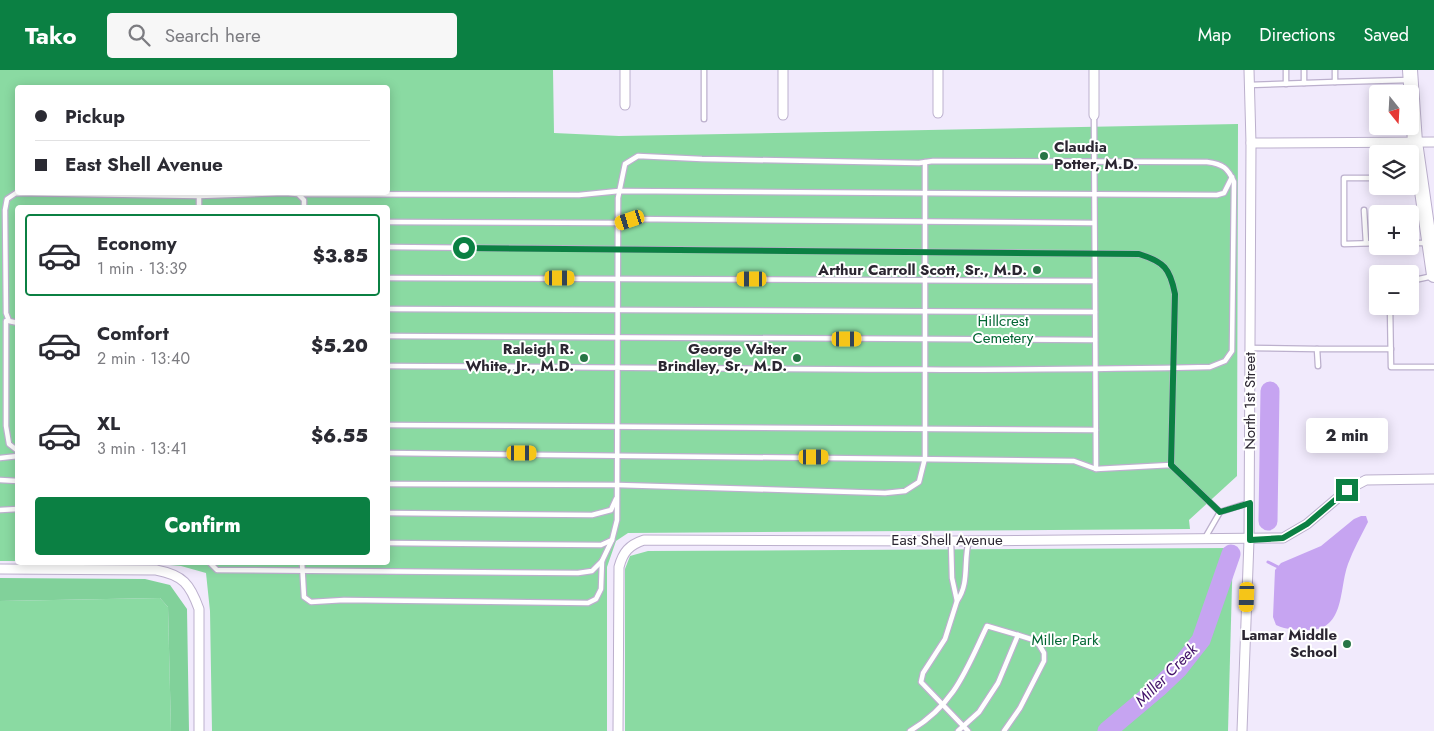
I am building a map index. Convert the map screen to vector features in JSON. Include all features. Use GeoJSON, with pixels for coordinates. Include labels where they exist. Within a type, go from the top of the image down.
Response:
{"type":"FeatureCollection","features":[{"type":"Feature","properties":{"kind":"main road"},"geometry":{"type":"LineString","coordinates":[[1410,75],[1415,142]]}},
{"type":"Feature","properties":{"kind":"main road"},"geometry":{"type":"LineString","coordinates":[[1419,195],[1434,275]]}},
{"type":"Feature","properties":{"kind":"street"},"geometry":{"type":"LineString","coordinates":[[624,105],[625,70]]}},
{"type":"Feature","properties":{"kind":"street"},"geometry":{"type":"LineString","coordinates":[[783,70],[783,115]]}},
{"type":"Feature","properties":{"kind":"street"},"geometry":{"type":"LineString","coordinates":[[938,70],[938,113]]}},
{"type":"Feature","properties":{"kind":"street"},"geometry":{"type":"LineString","coordinates":[[1094,70],[1094,115]]}},
{"type":"Feature","properties":{"kind":"street","name":"North 1st Street"},"geometry":{"type":"LineString","coordinates":[[1242,731],[1250,540],[1251,143],[1249,70]]}},
{"type":"Feature","properties":{"kind":"street"},"geometry":{"type":"LineString","coordinates":[[1251,143],[1434,142]]}},
{"type":"Feature","properties":{"kind":"street","name":"East Shell Avenue"},"geometry":{"type":"LineString","coordinates":[[618,731],[619,567],[623,554],[633,544],[644,540],[951,541],[1250,540],[1283,538],[1307,524],[1347,490],[1366,480],[1434,479]]}},
{"type":"Feature","properties":{"kind":"street"},"geometry":{"type":"LineString","coordinates":[[0,569],[156,570],[173,573],[193,592],[199,609],[199,731]]}},
{"type":"Feature","properties":{"kind":"lane"},"geometry":{"type":"LineString","coordinates":[[704,70],[704,119]]}},
{"type":"Feature","properties":{"kind":"lane"},"geometry":{"type":"LineString","coordinates":[[1286,70],[1286,84]]}},
{"type":"Feature","properties":{"kind":"lane"},"geometry":{"type":"LineString","coordinates":[[1304,70],[1304,83]]}},
{"type":"Feature","properties":{"kind":"lane"},"geometry":{"type":"LineString","coordinates":[[1334,70],[1335,82]]}},
{"type":"Feature","properties":{"kind":"lane"},"geometry":{"type":"LineString","coordinates":[[1249,85],[1335,82],[1410,75]]}},
{"type":"Feature","properties":{"kind":"lane"},"geometry":{"type":"LineString","coordinates":[[1094,115],[1096,469]]}},
{"type":"Feature","properties":{"kind":"lane"},"geometry":{"type":"LineString","coordinates":[[212,565],[216,570],[578,573],[592,571],[602,561],[612,540],[616,520],[618,495],[616,367],[619,191],[625,164],[638,156],[702,159],[925,162],[1207,162],[1220,164],[1228,170],[1234,182],[1232,351],[1225,361],[1210,367],[1095,369],[923,368],[616,367],[390,366]]}},
{"type":"Feature","properties":{"kind":"lane"},"geometry":{"type":"LineString","coordinates":[[390,484],[618,485],[885,493],[905,491],[919,482],[925,458],[923,368],[925,162]]}},
{"type":"Feature","properties":{"kind":"lane"},"geometry":{"type":"LineString","coordinates":[[390,194],[579,195],[619,191],[1217,195],[1224,193],[1232,177]]}},
{"type":"Feature","properties":{"kind":"lane"},"geometry":{"type":"LineString","coordinates":[[1364,210],[1366,243],[1344,244],[1344,178],[1369,178]]}},
{"type":"Feature","properties":{"kind":"lane"},"geometry":{"type":"LineString","coordinates":[[15,194],[7,199],[6,210],[6,312],[8,321],[6,426],[9,444],[15,449]]}},
{"type":"Feature","properties":{"kind":"lane"},"geometry":{"type":"LineString","coordinates":[[390,222],[618,223],[630,220],[1094,223]]}},
{"type":"Feature","properties":{"kind":"lane"},"geometry":{"type":"LineString","coordinates":[[1419,243],[1429,242]]}},
{"type":"Feature","properties":{"kind":"lane"},"geometry":{"type":"LineString","coordinates":[[390,247],[1139,254],[1159,260],[1172,276],[1175,294],[1171,465]]}},
{"type":"Feature","properties":{"kind":"lane"},"geometry":{"type":"LineString","coordinates":[[1419,279],[1434,275]]}},
{"type":"Feature","properties":{"kind":"lane"},"geometry":{"type":"LineString","coordinates":[[390,278],[1095,281]]}},
{"type":"Feature","properties":{"kind":"lane"},"geometry":{"type":"LineString","coordinates":[[390,309],[1095,312]]}},
{"type":"Feature","properties":{"kind":"lane"},"geometry":{"type":"LineString","coordinates":[[1390,315],[1392,367],[1434,367]]}},
{"type":"Feature","properties":{"kind":"lane"},"geometry":{"type":"LineString","coordinates":[[0,320],[15,322]]}},
{"type":"Feature","properties":{"kind":"lane"},"geometry":{"type":"LineString","coordinates":[[390,336],[1095,340]]}},
{"type":"Feature","properties":{"kind":"lane"},"geometry":{"type":"LineString","coordinates":[[1250,348],[1317,350],[1391,349]]}},
{"type":"Feature","properties":{"kind":"lane"},"geometry":{"type":"LineString","coordinates":[[1317,350],[1318,366]]}},
{"type":"Feature","properties":{"kind":"lane"},"geometry":{"type":"LineString","coordinates":[[390,424],[1096,430]]}},
{"type":"Feature","properties":{"kind":"lane"},"geometry":{"type":"LineString","coordinates":[[390,453],[618,454],[1074,461],[1096,469],[1171,465],[1220,512]]}},
{"type":"Feature","properties":{"kind":"lane"},"geometry":{"type":"LineString","coordinates":[[0,458],[15,456]]}},
{"type":"Feature","properties":{"kind":"lane"},"geometry":{"type":"LineString","coordinates":[[0,480],[15,481]]}},
{"type":"Feature","properties":{"kind":"lane"},"geometry":{"type":"LineString","coordinates":[[390,513],[592,514],[611,510],[618,495]]}},
{"type":"Feature","properties":{"kind":"lane"},"geometry":{"type":"LineString","coordinates":[[1204,540],[1220,512],[1250,503]]}},
{"type":"Feature","properties":{"kind":"lane"},"geometry":{"type":"LineString","coordinates":[[0,510],[15,509]]}},
{"type":"Feature","properties":{"kind":"lane"},"geometry":{"type":"LineString","coordinates":[[390,543],[601,545],[612,540]]}},
{"type":"Feature","properties":{"kind":"lane"},"geometry":{"type":"LineString","coordinates":[[968,731],[924,687],[921,678],[946,639],[957,602],[965,587],[965,554],[969,540]]}},
{"type":"Feature","properties":{"kind":"lane"},"geometry":{"type":"LineString","coordinates":[[951,541],[952,578],[957,602]]}},
{"type":"Feature","properties":{"kind":"lane"},"geometry":{"type":"LineString","coordinates":[[302,565],[304,597],[311,602],[344,600],[588,603],[596,600],[601,589],[602,561]]}},
{"type":"Feature","properties":{"kind":"lane"},"geometry":{"type":"LineString","coordinates":[[910,731],[942,706],[968,671],[987,626],[1037,641],[1044,653],[1044,660],[1020,708],[1004,731]]}},
{"type":"Feature","properties":{"kind":"lane"},"geometry":{"type":"LineString","coordinates":[[958,731],[979,712],[998,683],[1018,635]]}},
{"type":"Feature","properties":{"kind":"green space","name":"Hillcrest Cemetery"},"geometry":{"type":"Polygon","coordinates":[[[0,70],[553,70],[554,133],[619,136],[1238,124],[1237,476],[1189,520],[1190,529],[628,533],[616,541],[607,567],[607,731],[212,731],[210,611],[206,573],[170,565],[390,565],[390,205],[15,205],[15,561],[0,561],[0,70]]]}},
{"type":"Feature","properties":{"kind":"green space","name":"Miller Park"},"geometry":{"type":"Polygon","coordinates":[[[1233,548],[1228,731],[625,731],[625,569],[630,556],[648,551],[1233,548]]]}},
{"type":"Feature","properties":{"kind":"green space"},"geometry":{"type":"Polygon","coordinates":[[[0,578],[145,579],[170,585],[187,609],[189,731],[171,731],[168,607],[160,598],[0,601],[0,578]]]}},
{"type":"Feature","properties":{"kind":"green space"},"geometry":{"type":"Polygon","coordinates":[[[160,598],[168,607],[171,731],[0,731],[0,601],[160,598]]]}},
{"type":"Feature","properties":{"kind":"shaded area"},"geometry":{"type":"Polygon","coordinates":[[[1366,516],[1368,522],[1350,559],[1339,606],[1329,623],[1321,628],[1310,630],[1288,629],[1276,625],[1273,617],[1275,570],[1281,563],[1321,546],[1354,519],[1366,516]]]}},
{"type":"Feature","properties":{"kind":"waterway","name":"Miller Creek"},"geometry":{"type":"LineString","coordinates":[[1268,521],[1270,391]]}},
{"type":"Feature","properties":{"kind":"waterway","name":"Miller Creek"},"geometry":{"type":"LineString","coordinates":[[1107,731],[1179,668],[1201,640],[1231,554]]}},
{"type":"Feature","properties":{"kind":"waterway"},"geometry":{"type":"LineString","coordinates":[[1268,562],[1280,568]]}},
{"type":"Feature","properties":{"kind":"place","name":"Claudia Potter, M.D."},"geometry":{"type":"Point","coordinates":[1044,156]}},
{"type":"Feature","properties":{"kind":"place","name":"Arthur Carroll Scott, Sr., M.D."},"geometry":{"type":"Point","coordinates":[1037,270]}},
{"type":"Feature","properties":{"kind":"place","name":"Raleigh R. White, Jr., M.D."},"geometry":{"type":"Point","coordinates":[584,358]}},
{"type":"Feature","properties":{"kind":"place","name":"George Valter Brindley, Sr., M.D."},"geometry":{"type":"Point","coordinates":[797,358]}},
{"type":"Feature","properties":{"kind":"place","name":"Lamar Middle School"},"geometry":{"type":"Point","coordinates":[1347,644]}},
{"type":"Feature","properties":{"kind":"route"},"geometry":{"type":"LineString","coordinates":[[464,248],[1139,254],[1159,260],[1172,276],[1175,294],[1171,465],[1220,512],[1250,503],[1250,540],[1283,538],[1329,508],[1347,490]]}}]}
